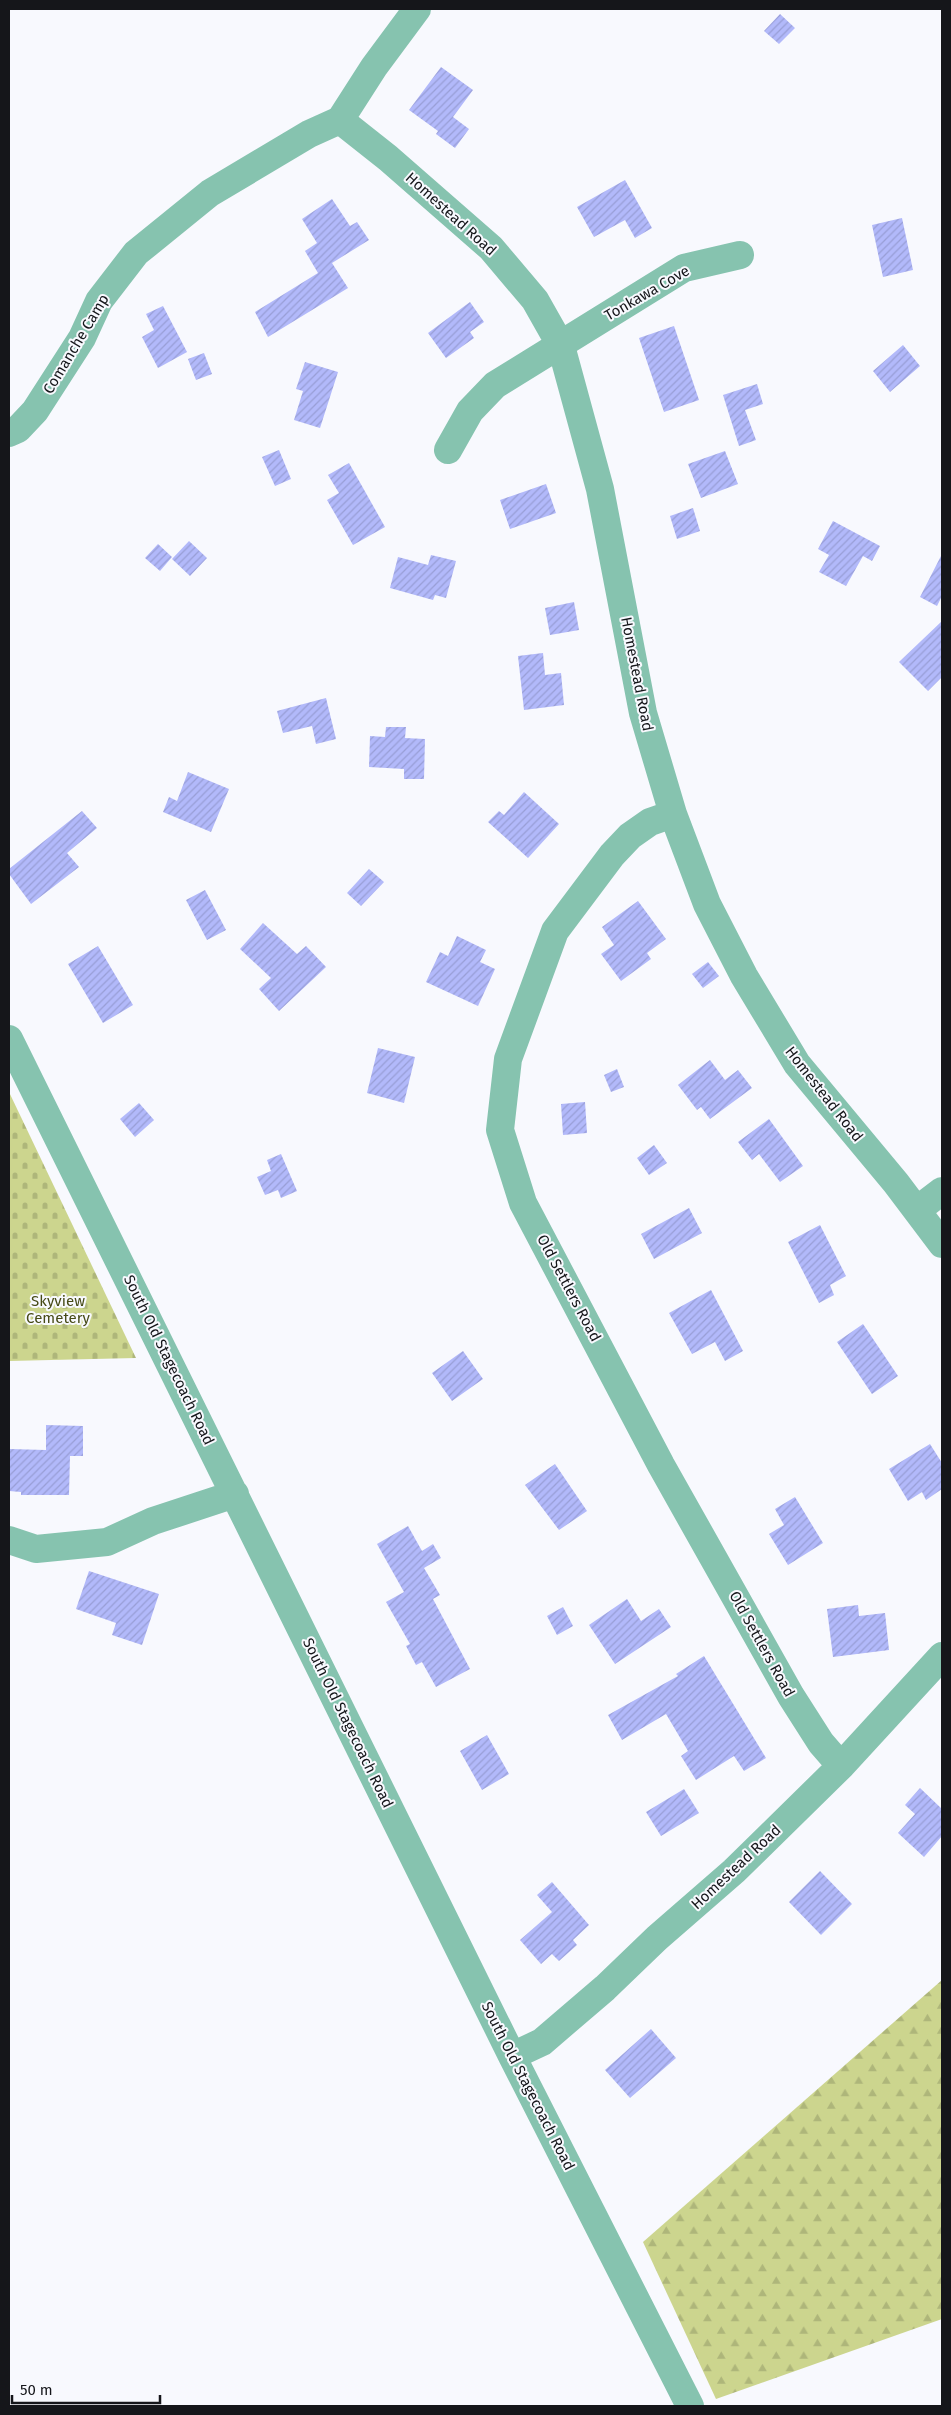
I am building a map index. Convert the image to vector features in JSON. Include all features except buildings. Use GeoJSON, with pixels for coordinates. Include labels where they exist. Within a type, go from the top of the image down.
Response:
{"type":"FeatureCollection","features":[{"type":"Feature","properties":{"kind":"street"},"geometry":{"type":"LineString","coordinates":[[340,120],[374,67],[417,9]]}},
{"type":"Feature","properties":{"kind":"street","name":"Homestead Road"},"geometry":{"type":"LineString","coordinates":[[340,120],[394,163],[491,248],[534,300],[561,346],[600,489],[643,713],[673,814],[707,904],[744,976],[797,1064],[917,1210],[942,1244]]}},
{"type":"Feature","properties":{"kind":"street","name":"Comanche Camp"},"geometry":{"type":"LineString","coordinates":[[9,433],[18,429],[35,411],[57,373],[82,338],[99,300],[136,253],[210,193],[309,134],[340,120]]}},
{"type":"Feature","properties":{"kind":"street","name":"Tonkawa Cove"},"geometry":{"type":"LineString","coordinates":[[448,450],[470,411],[495,385],[561,346],[684,268],[740,255]]}},
{"type":"Feature","properties":{"kind":"street","name":"Old Settlers Road"},"geometry":{"type":"LineString","coordinates":[[673,814],[650,822],[630,836],[612,855],[555,931],[508,1058],[500,1130],[523,1203],[662,1465],[791,1696],[821,1742],[841,1766]]}},
{"type":"Feature","properties":{"kind":"street","name":"South Old Stagecoach Road"},"geometry":{"type":"LineString","coordinates":[[9,1038],[512,2056],[690,2406]]}},
{"type":"Feature","properties":{"kind":"street"},"geometry":{"type":"LineString","coordinates":[[917,1210],[942,1191]]}},
{"type":"Feature","properties":{"kind":"street"},"geometry":{"type":"LineString","coordinates":[[9,1540],[36,1549],[107,1542],[153,1521],[235,1494]]}},
{"type":"Feature","properties":{"kind":"street","name":"Homestead Road"},"geometry":{"type":"LineString","coordinates":[[512,2056],[542,2042],[605,1988],[657,1938],[734,1871],[841,1766],[942,1656]]}},
{"type":"Feature","properties":{"kind":"green space","name":"Skyview Cemetery"},"geometry":{"type":"Polygon","coordinates":[[[9,1092],[136,1358],[9,1361],[9,1092]]]}},
{"type":"Feature","properties":{"kind":"green space"},"geometry":{"type":"Polygon","coordinates":[[[942,1980],[942,2319],[716,2399],[643,2242],[942,1980]]]}}]}
